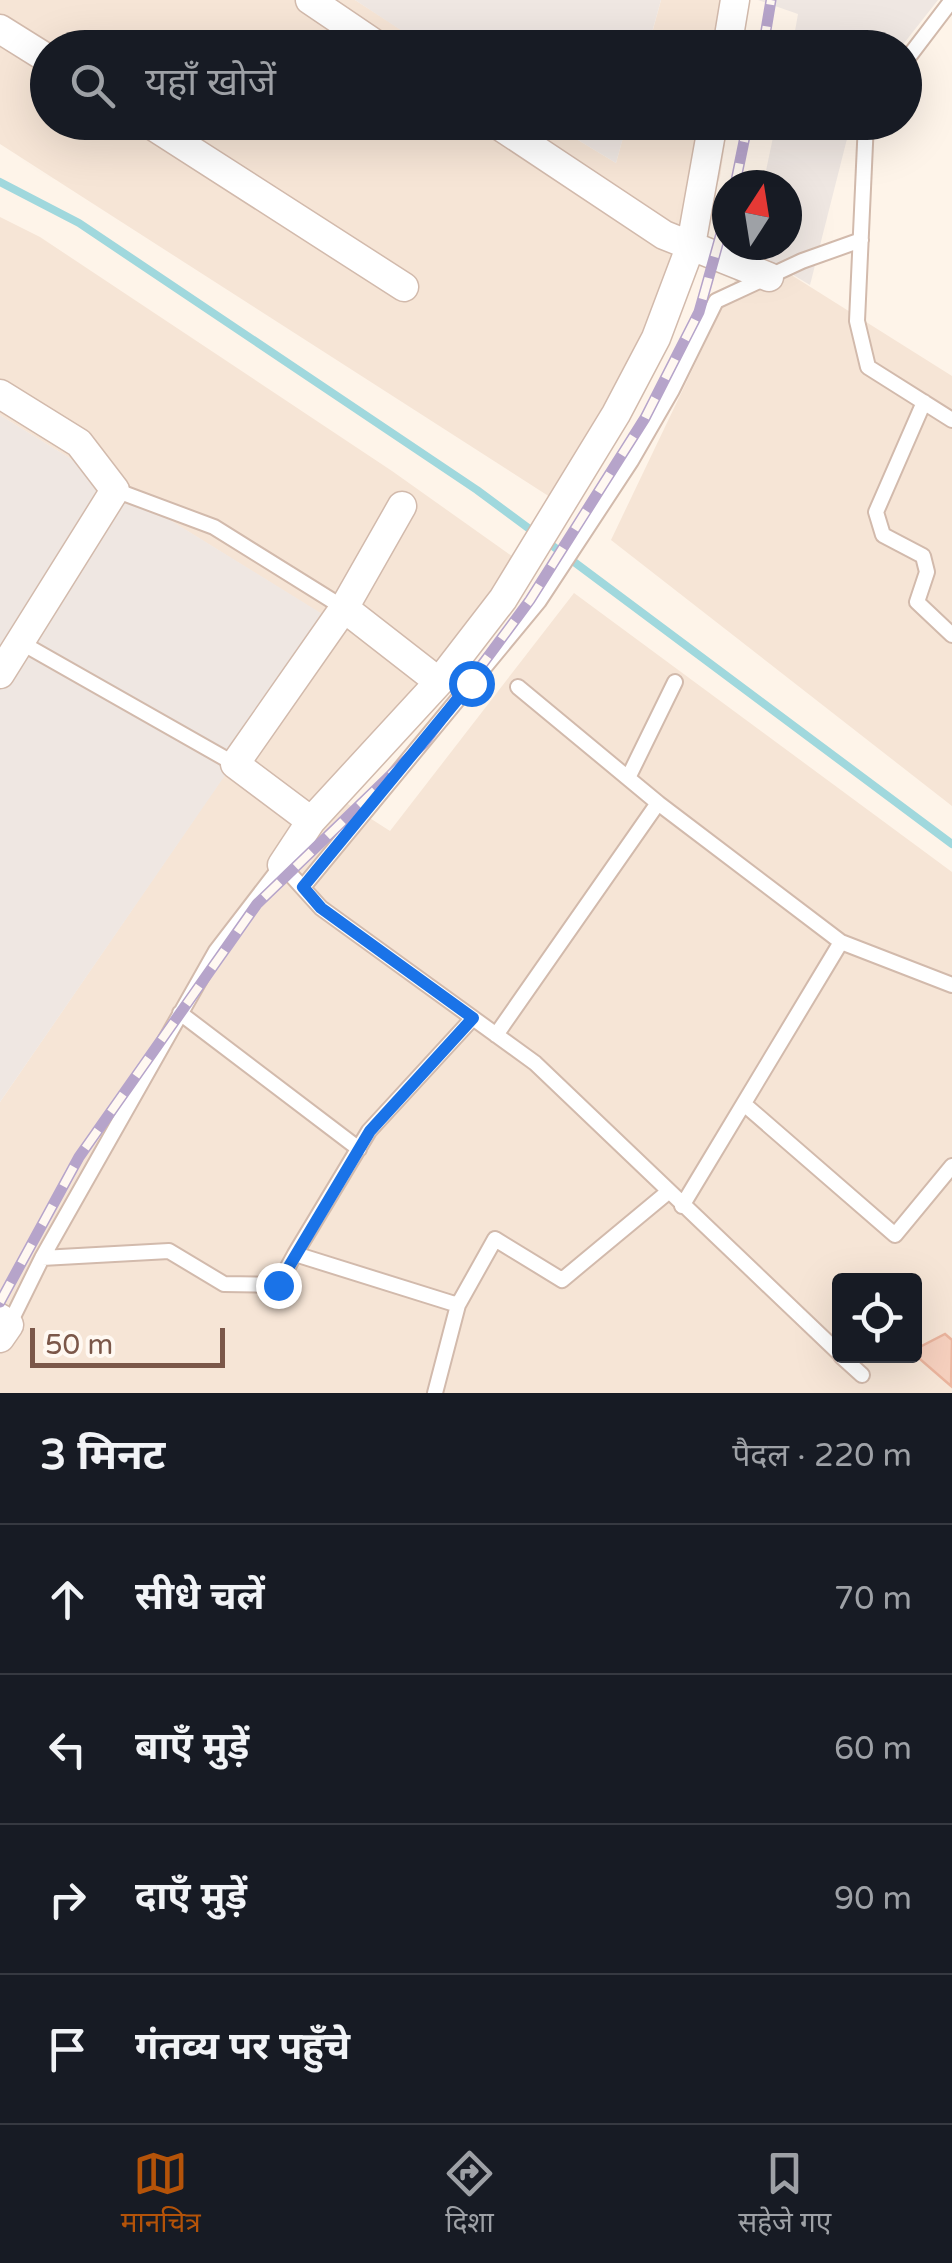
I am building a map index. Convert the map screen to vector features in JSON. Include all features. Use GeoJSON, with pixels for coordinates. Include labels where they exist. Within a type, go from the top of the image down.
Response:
{"type":"FeatureCollection","features":[{"type":"Feature","properties":{"kind":"street"},"geometry":{"type":"LineString","coordinates":[[310,0],[354,30]]}},
{"type":"Feature","properties":{"kind":"street"},"geometry":{"type":"LineString","coordinates":[[730,30],[736,0]]}},
{"type":"Feature","properties":{"kind":"street"},"geometry":{"type":"LineString","coordinates":[[0,28],[30,47]]}},
{"type":"Feature","properties":{"kind":"street"},"geometry":{"type":"LineString","coordinates":[[175,140],[404,287]]}},
{"type":"Feature","properties":{"kind":"street"},"geometry":{"type":"LineString","coordinates":[[521,140],[664,235],[770,276]]}},
{"type":"Feature","properties":{"kind":"street"},"geometry":{"type":"LineString","coordinates":[[282,865],[311,821],[439,682],[503,599],[616,414],[656,338],[692,246],[711,140]]}},
{"type":"Feature","properties":{"kind":"street"},"geometry":{"type":"LineString","coordinates":[[0,394],[78,443],[115,490],[0,674]]}},
{"type":"Feature","properties":{"kind":"street"},"geometry":{"type":"LineString","coordinates":[[311,821],[236,764],[344,608],[402,506]]}},
{"type":"Feature","properties":{"kind":"street"},"geometry":{"type":"LineString","coordinates":[[344,608],[439,682]]}},
{"type":"Feature","properties":{"kind":"lane"},"geometry":{"type":"LineString","coordinates":[[922,39],[952,0]]}},
{"type":"Feature","properties":{"kind":"lane"},"geometry":{"type":"LineString","coordinates":[[865,140],[857,321],[868,367],[952,420]]}},
{"type":"Feature","properties":{"kind":"lane"},"geometry":{"type":"LineString","coordinates":[[303,887],[539,601],[672,390],[716,300],[861,240]]}},
{"type":"Feature","properties":{"kind":"lane"},"geometry":{"type":"LineString","coordinates":[[924,402],[876,512],[883,535],[923,556],[927,572],[917,602],[952,635]]}},
{"type":"Feature","properties":{"kind":"lane"},"geometry":{"type":"LineString","coordinates":[[115,490],[214,527],[344,608]]}},
{"type":"Feature","properties":{"kind":"lane"},"geometry":{"type":"LineString","coordinates":[[20,642],[236,764]]}},
{"type":"Feature","properties":{"kind":"lane"},"geometry":{"type":"LineString","coordinates":[[628,778],[675,682]]}},
{"type":"Feature","properties":{"kind":"lane"},"geometry":{"type":"LineString","coordinates":[[518,688],[658,803],[841,942],[952,984]]}},
{"type":"Feature","properties":{"kind":"lane"},"geometry":{"type":"LineString","coordinates":[[496,1035],[658,803]]}},
{"type":"Feature","properties":{"kind":"lane"},"geometry":{"type":"LineString","coordinates":[[3,1327],[216,951],[282,865],[321,908],[535,1063],[832,1347]]}},
{"type":"Feature","properties":{"kind":"lane"},"geometry":{"type":"LineString","coordinates":[[682,1206],[841,942]]}},
{"type":"Feature","properties":{"kind":"lane"},"geometry":{"type":"LineString","coordinates":[[180,1014],[358,1149]]}},
{"type":"Feature","properties":{"kind":"lane"},"geometry":{"type":"LineString","coordinates":[[42,1258],[170,1252],[224,1284],[278,1285],[370,1131],[473,1018]]}},
{"type":"Feature","properties":{"kind":"lane"},"geometry":{"type":"LineString","coordinates":[[744,1104],[895,1235],[952,1166]]}},
{"type":"Feature","properties":{"kind":"lane"},"geometry":{"type":"LineString","coordinates":[[435,1393],[458,1305],[495,1239],[562,1280],[668,1192]]}},
{"type":"Feature","properties":{"kind":"lane"},"geometry":{"type":"LineString","coordinates":[[295,1254],[458,1305]]}},
{"type":"Feature","properties":{"kind":"lane"},"geometry":{"type":"LineString","coordinates":[[849,1363],[862,1375]]}},
{"type":"Feature","properties":{"kind":"shaded area"},"geometry":{"type":"Polygon","coordinates":[[[0,0],[355,0],[402,30],[30,30],[30,140],[578,140],[616,163],[622,140],[725,140],[721,170],[712,170],[712,199],[671,310],[550,497],[0,144],[0,0]]]}},
{"type":"Feature","properties":{"kind":"shaded area"},"geometry":{"type":"Polygon","coordinates":[[[355,0],[661,0],[653,30],[401,30],[355,0]]]}},
{"type":"Feature","properties":{"kind":"shaded area"},"geometry":{"type":"Polygon","coordinates":[[[661,0],[744,0],[740,30],[653,30],[661,0]]]}},
{"type":"Feature","properties":{"kind":"shaded area"},"geometry":{"type":"Polygon","coordinates":[[[758,0],[938,0],[914,30],[795,30],[798,14],[758,0]]]}},
{"type":"Feature","properties":{"kind":"shaded area"},"geometry":{"type":"Polygon","coordinates":[[[578,140],[622,140],[616,163],[578,140]]]}},
{"type":"Feature","properties":{"kind":"shaded area"},"geometry":{"type":"Polygon","coordinates":[[[772,140],[847,140],[810,285],[768,260],[802,260],[802,170],[766,170],[772,140]]]}},
{"type":"Feature","properties":{"kind":"shaded area"},"geometry":{"type":"Polygon","coordinates":[[[0,217],[40,237],[392,471],[523,564],[334,795],[390,831],[574,593],[952,872],[952,1393],[0,1393],[0,1102],[331,620],[0,415],[0,217]]]}},
{"type":"Feature","properties":{"kind":"shaded area"},"geometry":{"type":"Polygon","coordinates":[[[745,260],[767,260],[952,376],[952,806],[611,540],[745,260]]]}},
{"type":"Feature","properties":{"kind":"shaded area"},"geometry":{"type":"Polygon","coordinates":[[[0,415],[332,620],[0,1102],[0,415]]]}},
{"type":"Feature","properties":{"kind":"building"},"geometry":{"type":"Polygon","coordinates":[[[945,1334],[952,1340],[951,1386],[922,1361],[922,1346],[945,1334]]]}},
{"type":"Feature","properties":{"kind":"waterway"},"geometry":{"type":"LineString","coordinates":[[0,182],[79,223],[535,533]]}},
{"type":"Feature","properties":{"kind":"waterway"},"geometry":{"type":"LineString","coordinates":[[546,541],[952,844]]}},
{"type":"Feature","properties":{"kind":"railway"},"geometry":{"type":"LineString","coordinates":[[766,30],[771,0]]}},
{"type":"Feature","properties":{"kind":"railway"},"geometry":{"type":"LineString","coordinates":[[738,170],[744,140]]}},
{"type":"Feature","properties":{"kind":"railway"},"geometry":{"type":"LineString","coordinates":[[0,1302],[79,1157],[257,904],[424,743],[530,600],[645,418],[699,312],[714,260]]}},
{"type":"Feature","properties":{"kind":"route"},"geometry":{"type":"LineString","coordinates":[[278,1285],[370,1131],[473,1018],[321,908],[303,887],[471,683]]}}]}
